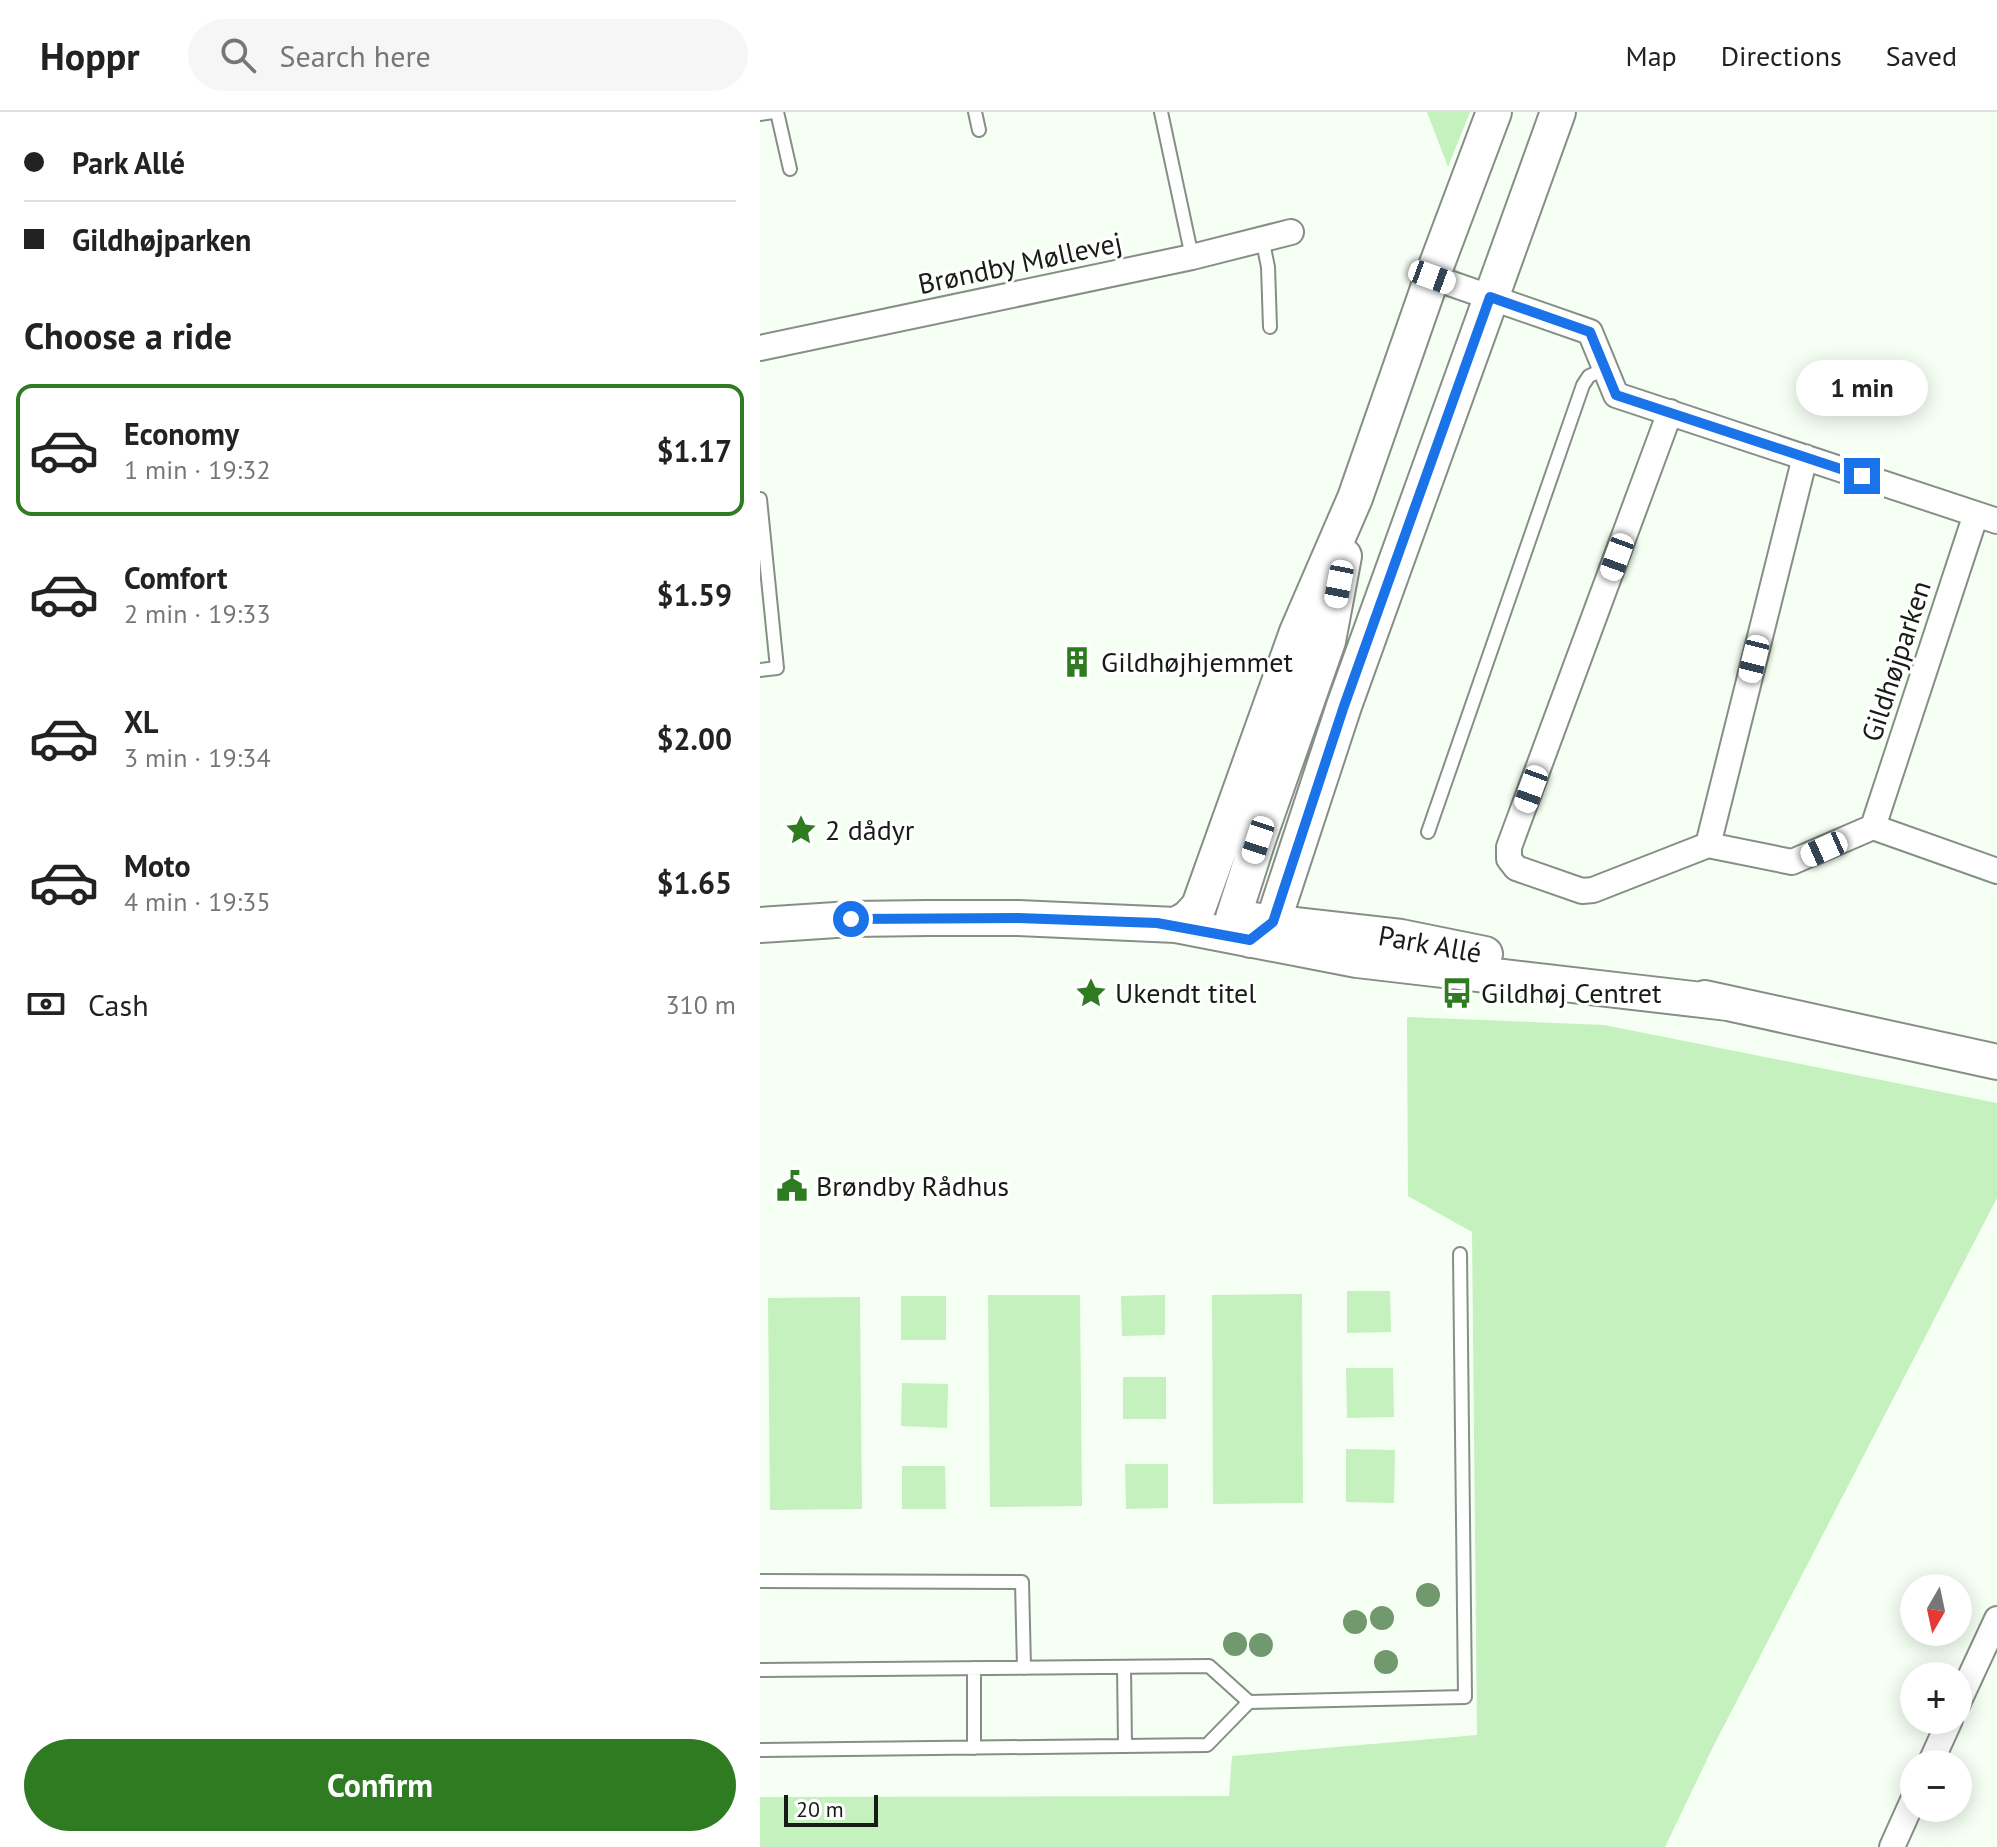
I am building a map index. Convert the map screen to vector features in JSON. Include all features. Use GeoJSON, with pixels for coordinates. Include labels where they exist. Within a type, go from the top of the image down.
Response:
{"type":"FeatureCollection","features":[{"type":"Feature","properties":{"kind":"street"},"geometry":{"type":"LineString","coordinates":[[1176,925],[1199,906],[1297,632],[1355,498],[1432,277],[1494,112]]}},
{"type":"Feature","properties":{"kind":"street"},"geometry":{"type":"LineString","coordinates":[[1252,927],[1349,691],[1558,112]]}},
{"type":"Feature","properties":{"kind":"street","name":"Brøndby Møllevej"},"geometry":{"type":"LineString","coordinates":[[760,348],[1192,257],[1291,232]]}},
{"type":"Feature","properties":{"kind":"street","name":"Gildhøjparken"},"geometry":{"type":"LineString","coordinates":[[1432,277],[1590,332],[1616,395],[1986,517],[1873,827]]}},
{"type":"Feature","properties":{"kind":"street"},"geometry":{"type":"LineString","coordinates":[[1670,412],[1509,847],[1509,859],[1516,868],[1582,891],[1593,890],[1708,845],[1792,862],[1873,827],[1997,871]]}},
{"type":"Feature","properties":{"kind":"street"},"geometry":{"type":"LineString","coordinates":[[1708,845],[1805,457]]}},
{"type":"Feature","properties":{"kind":"street"},"geometry":{"type":"LineString","coordinates":[[1252,927],[1258,840],[1328,641],[1355,498]]}},
{"type":"Feature","properties":{"kind":"street","name":"Park Allé"},"geometry":{"type":"LineString","coordinates":[[760,925],[851,919],[1018,918],[1252,927],[1401,937],[1728,1003],[1997,1062]]}},
{"type":"Feature","properties":{"kind":"street"},"geometry":{"type":"LineString","coordinates":[[1972,1673],[1997,1619]]}},
{"type":"Feature","properties":{"kind":"street"},"geometry":{"type":"LineString","coordinates":[[1892,1847],[1903,1822]]}},
{"type":"Feature","properties":{"kind":"lane"},"geometry":{"type":"LineString","coordinates":[[760,114],[775,112],[790,169]]}},
{"type":"Feature","properties":{"kind":"lane"},"geometry":{"type":"LineString","coordinates":[[975,112],[979,130]]}},
{"type":"Feature","properties":{"kind":"lane"},"geometry":{"type":"LineString","coordinates":[[1161,112],[1192,257]]}},
{"type":"Feature","properties":{"kind":"lane"},"geometry":{"type":"LineString","coordinates":[[1262,238],[1268,267],[1270,327]]}},
{"type":"Feature","properties":{"kind":"lane"},"geometry":{"type":"LineString","coordinates":[[1428,832],[1583,385],[1589,376],[1605,369]]}},
{"type":"Feature","properties":{"kind":"lane"},"geometry":{"type":"LineString","coordinates":[[760,499],[777,668],[760,670]]}},
{"type":"Feature","properties":{"kind":"lane"},"geometry":{"type":"LineString","coordinates":[[760,1670],[1209,1666],[1249,1702],[1465,1697],[1460,1254]]}},
{"type":"Feature","properties":{"kind":"lane"},"geometry":{"type":"LineString","coordinates":[[760,1581],[1022,1582],[1024,1668]]}},
{"type":"Feature","properties":{"kind":"lane"},"geometry":{"type":"LineString","coordinates":[[1124,1667],[1125,1746]]}},
{"type":"Feature","properties":{"kind":"lane"},"geometry":{"type":"LineString","coordinates":[[974,1668],[974,1748]]}},
{"type":"Feature","properties":{"kind":"lane"},"geometry":{"type":"LineString","coordinates":[[760,1750],[1207,1745],[1249,1702]]}},
{"type":"Feature","properties":{"kind":"green space"},"geometry":{"type":"Polygon","coordinates":[[[1427,112],[1470,112],[1448,167],[1427,112]]]}},
{"type":"Feature","properties":{"kind":"green space"},"geometry":{"type":"Polygon","coordinates":[[[1407,1017],[1604,1025],[1997,1103],[1997,1198],[1714,1745],[1665,1847],[760,1847],[760,1797],[1229,1796],[1232,1756],[1477,1735],[1472,1232],[1408,1196],[1407,1017]]]}},
{"type":"Feature","properties":{"kind":"green space"},"geometry":{"type":"Polygon","coordinates":[[[1347,1291],[1390,1291],[1391,1332],[1347,1333],[1347,1291]]]}},
{"type":"Feature","properties":{"kind":"green space"},"geometry":{"type":"Polygon","coordinates":[[[1302,1294],[1303,1503],[1213,1504],[1212,1295],[1302,1294]]]}},
{"type":"Feature","properties":{"kind":"green space"},"geometry":{"type":"Polygon","coordinates":[[[988,1295],[1080,1295],[1082,1506],[990,1507],[988,1295]]]}},
{"type":"Feature","properties":{"kind":"green space"},"geometry":{"type":"Polygon","coordinates":[[[1165,1295],[1165,1335],[1122,1336],[1121,1296],[1165,1295]]]}},
{"type":"Feature","properties":{"kind":"green space"},"geometry":{"type":"Polygon","coordinates":[[[901,1296],[946,1296],[946,1340],[901,1340],[901,1296]]]}},
{"type":"Feature","properties":{"kind":"green space"},"geometry":{"type":"Polygon","coordinates":[[[860,1297],[862,1509],[770,1510],[768,1298],[860,1297]]]}},
{"type":"Feature","properties":{"kind":"green space"},"geometry":{"type":"Polygon","coordinates":[[[1346,1368],[1393,1368],[1394,1417],[1347,1418],[1346,1368]]]}},
{"type":"Feature","properties":{"kind":"green space"},"geometry":{"type":"Polygon","coordinates":[[[1123,1377],[1166,1377],[1166,1419],[1123,1419],[1123,1377]]]}},
{"type":"Feature","properties":{"kind":"green space"},"geometry":{"type":"Polygon","coordinates":[[[902,1383],[948,1384],[947,1428],[901,1426],[902,1383]]]}},
{"type":"Feature","properties":{"kind":"green space"},"geometry":{"type":"Polygon","coordinates":[[[1346,1449],[1395,1450],[1394,1503],[1346,1502],[1346,1449]]]}},
{"type":"Feature","properties":{"kind":"green space"},"geometry":{"type":"Polygon","coordinates":[[[1125,1464],[1168,1464],[1168,1508],[1126,1509],[1125,1464]]]}},
{"type":"Feature","properties":{"kind":"green space"},"geometry":{"type":"Polygon","coordinates":[[[902,1466],[945,1466],[946,1509],[902,1509],[902,1466]]]}},
{"type":"Feature","properties":{"kind":"place","name":"Gildhøjhjemmet"},"geometry":{"type":"Point","coordinates":[1077,662]}},
{"type":"Feature","properties":{"kind":"place","name":"2 dådyr"},"geometry":{"type":"Point","coordinates":[801,830]}},
{"type":"Feature","properties":{"kind":"place","name":"Ukendt titel"},"geometry":{"type":"Point","coordinates":[1091,993]}},
{"type":"Feature","properties":{"kind":"place","name":"Gildhøj Centret"},"geometry":{"type":"Point","coordinates":[1457,993]}},
{"type":"Feature","properties":{"kind":"place","name":"Brøndby Rådhus"},"geometry":{"type":"Point","coordinates":[792,1186]}},
{"type":"Feature","properties":{"kind":"route"},"geometry":{"type":"LineString","coordinates":[[851,919],[1018,918],[1157,923],[1250,940],[1273,922],[1344,706],[1490,297],[1590,332],[1616,395],[1862,476]]}}]}
